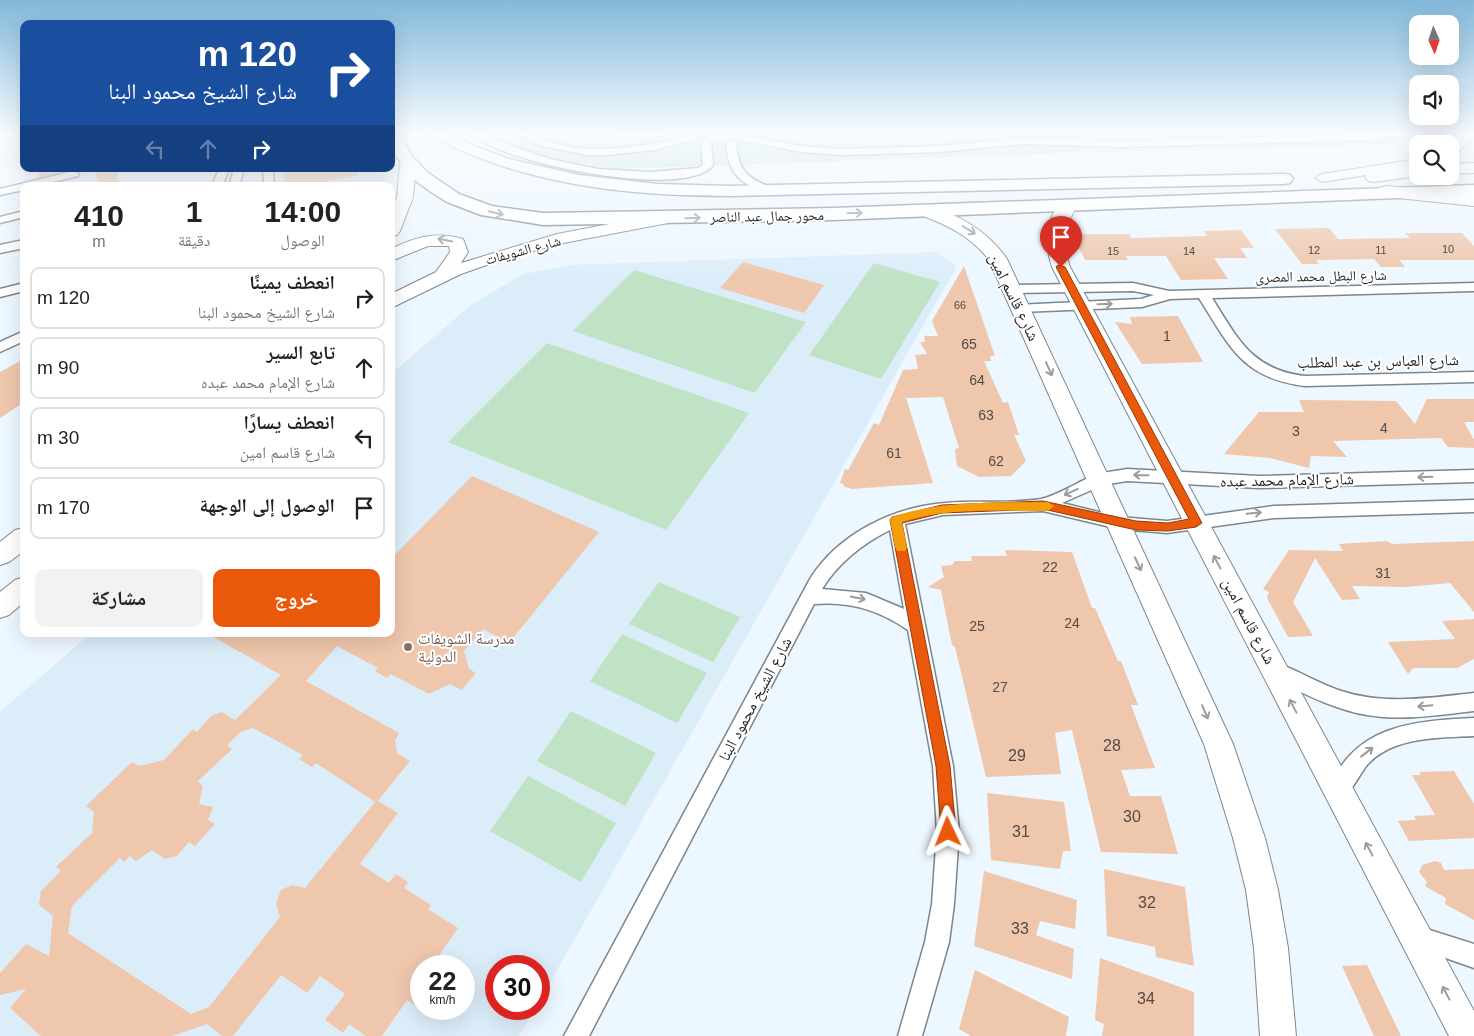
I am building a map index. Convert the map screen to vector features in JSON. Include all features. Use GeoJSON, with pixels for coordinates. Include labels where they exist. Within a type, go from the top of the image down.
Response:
{"type":"FeatureCollection","features":[{"type":"Feature","properties":{"kind":"highway"},"geometry":{"type":"LineString","coordinates":[[1386,192],[1474,200]]}},
{"type":"Feature","properties":{"kind":"main road"},"geometry":{"type":"LineString","coordinates":[[395,221],[405,196],[406,181]]}},
{"type":"Feature","properties":{"kind":"main road","name":"محور جمال عبد الناصر"},"geometry":{"type":"LineString","coordinates":[[428,181],[468,205],[501,214],[543,220],[662,219],[1474,190]]}},
{"type":"Feature","properties":{"kind":"main road","name":"محور جمال عبد الناصر"},"geometry":{"type":"LineString","coordinates":[[589,181],[664,190],[768,190],[1167,181]]}},
{"type":"Feature","properties":{"kind":"main road","name":"شارع قاسم امين"},"geometry":{"type":"LineString","coordinates":[[1070,205],[1060,218],[1054,240],[1057,258],[1468,1036]]}},
{"type":"Feature","properties":{"kind":"main road","name":"شارع قاسم امين"},"geometry":{"type":"LineString","coordinates":[[924,210],[953,222],[980,238],[998,259],[1201,701],[1234,789],[1262,890],[1271,948],[1278,1036]]}},
{"type":"Feature","properties":{"kind":"main road","name":"شارع الشويفات"},"geometry":{"type":"LineString","coordinates":[[395,300],[443,275],[540,244],[662,219]]}},
{"type":"Feature","properties":{"kind":"main road"},"geometry":{"type":"LineString","coordinates":[[395,254],[420,242],[442,239],[457,243],[459,252],[443,275]]}},
{"type":"Feature","properties":{"kind":"main road"},"geometry":{"type":"LineString","coordinates":[[0,555],[20,540]]}},
{"type":"Feature","properties":{"kind":"main road"},"geometry":{"type":"LineString","coordinates":[[0,606],[20,590]]}},
{"type":"Feature","properties":{"kind":"street"},"geometry":{"type":"LineString","coordinates":[[749,181],[768,190]]}},
{"type":"Feature","properties":{"kind":"street"},"geometry":{"type":"LineString","coordinates":[[0,192],[20,186]]}},
{"type":"Feature","properties":{"kind":"street"},"geometry":{"type":"LineString","coordinates":[[0,220],[20,215]]}},
{"type":"Feature","properties":{"kind":"street"},"geometry":{"type":"LineString","coordinates":[[0,250],[20,245]]}},
{"type":"Feature","properties":{"kind":"street","name":"شارع البطل محمد المصرى"},"geometry":{"type":"LineString","coordinates":[[1076,296],[1124,286],[1151,289],[1169,294],[1474,287]]}},
{"type":"Feature","properties":{"kind":"street"},"geometry":{"type":"LineString","coordinates":[[0,294],[20,288]]}},
{"type":"Feature","properties":{"kind":"street","name":"شارع البطل محمد المصرى"},"geometry":{"type":"LineString","coordinates":[[1076,296],[1131,303],[1152,301],[1169,294]]}},
{"type":"Feature","properties":{"kind":"street","name":"شارع العباس بن عبد المطلب"},"geometry":{"type":"LineString","coordinates":[[1203,294],[1244,357],[1263,371],[1279,378],[1305,382],[1474,377]]}},
{"type":"Feature","properties":{"kind":"street"},"geometry":{"type":"LineString","coordinates":[[1017,298],[1076,296]]}},
{"type":"Feature","properties":{"kind":"street"},"geometry":{"type":"LineString","coordinates":[[1017,298],[1076,296]]}},
{"type":"Feature","properties":{"kind":"street"},"geometry":{"type":"LineString","coordinates":[[0,348],[20,337]]}},
{"type":"Feature","properties":{"kind":"street"},"geometry":{"type":"LineString","coordinates":[[0,359],[20,348]]}},
{"type":"Feature","properties":{"kind":"street","name":"شارع الإمام محمد عبده"},"geometry":{"type":"LineString","coordinates":[[1100,480],[1127,475],[1259,482],[1474,476]]}},
{"type":"Feature","properties":{"kind":"street","name":"شارع الشيخ محمود البنا"},"geometry":{"type":"LineString","coordinates":[[1043,505],[1100,480]]}},
{"type":"Feature","properties":{"kind":"street","name":"شارع الشيخ محمود البنا"},"geometry":{"type":"LineString","coordinates":[[576,1036],[809,597],[824,571],[844,550],[868,533],[896,520],[942,509],[1043,505],[1119,523]]}},
{"type":"Feature","properties":{"kind":"street","name":"شارع الإمام محمد عبده"},"geometry":{"type":"LineString","coordinates":[[1119,523],[1168,527],[1274,512],[1474,506]]}},
{"type":"Feature","properties":{"kind":"street"},"geometry":{"type":"LineString","coordinates":[[896,520],[943,766],[948,832],[944,895],[936,942],[910,1036]]}},
{"type":"Feature","properties":{"kind":"street"},"geometry":{"type":"LineString","coordinates":[[809,597],[837,595],[865,599],[892,610],[916,626]]}},
{"type":"Feature","properties":{"kind":"street"},"geometry":{"type":"LineString","coordinates":[[1274,670],[1325,694],[1363,706],[1399,709],[1474,702]]}},
{"type":"Feature","properties":{"kind":"street"},"geometry":{"type":"LineString","coordinates":[[1338,790],[1354,762],[1379,743],[1411,732],[1474,727]]}},
{"type":"Feature","properties":{"kind":"street"},"geometry":{"type":"LineString","coordinates":[[1416,936],[1474,956]]}},
{"type":"Feature","properties":{"kind":"shaded area","name":"مدرسة الشويفات الدولية"},"geometry":{"type":"Polygon","coordinates":[[[937,252],[957,266],[550,983],[550,955],[485,955],[485,1020],[528,1020],[519,1036],[0,1036],[0,712],[87,637],[395,637],[395,371],[472,304],[523,274],[569,265],[937,252]]]}},
{"type":"Feature","properties":{"kind":"green space"},"geometry":{"type":"Polygon","coordinates":[[[874,263],[940,282],[881,379],[809,355],[874,263]]]}},
{"type":"Feature","properties":{"kind":"green space"},"geometry":{"type":"Polygon","coordinates":[[[634,270],[806,322],[755,393],[573,331],[634,270]]]}},
{"type":"Feature","properties":{"kind":"green space"},"geometry":{"type":"Polygon","coordinates":[[[547,343],[749,413],[666,530],[448,442],[547,343]]]}},
{"type":"Feature","properties":{"kind":"green space"},"geometry":{"type":"Polygon","coordinates":[[[659,582],[740,617],[713,662],[629,624],[659,582]]]}},
{"type":"Feature","properties":{"kind":"green space"},"geometry":{"type":"Polygon","coordinates":[[[622,634],[707,673],[677,723],[590,681],[622,634]]]}},
{"type":"Feature","properties":{"kind":"green space"},"geometry":{"type":"Polygon","coordinates":[[[571,711],[656,753],[625,806],[537,761],[571,711]]]}},
{"type":"Feature","properties":{"kind":"green space"},"geometry":{"type":"Polygon","coordinates":[[[528,776],[616,823],[581,882],[490,831],[528,776]]]}},
{"type":"Feature","properties":{"kind":"building"},"geometry":{"type":"Polygon","coordinates":[[[285,181],[327,181],[324,182],[285,181]]]}},
{"type":"Feature","properties":{"kind":"building"},"geometry":{"type":"Polygon","coordinates":[[[1329,228],[1338,239],[1410,238],[1405,233],[1462,233],[1474,246],[1474,260],[1399,260],[1405,267],[1381,267],[1374,259],[1316,260],[1319,264],[1302,264],[1275,229],[1329,228]]]}},
{"type":"Feature","properties":{"kind":"building"},"geometry":{"type":"Polygon","coordinates":[[[1241,230],[1254,248],[1240,248],[1247,258],[1214,258],[1228,279],[1181,280],[1166,256],[1126,256],[1128,260],[1085,260],[1072,234],[1129,234],[1131,238],[1207,236],[1204,231],[1241,230]]]}},
{"type":"Feature","properties":{"kind":"building"},"geometry":{"type":"Polygon","coordinates":[[[743,262],[824,285],[804,313],[720,288],[743,262]]]}},
{"type":"Feature","properties":{"kind":"building"},"geometry":{"type":"Polygon","coordinates":[[[964,266],[995,356],[990,356],[991,361],[984,361],[1003,403],[1008,402],[1019,435],[1014,435],[1026,461],[1011,476],[979,477],[957,466],[955,449],[959,448],[943,397],[906,398],[933,483],[852,489],[843,486],[844,484],[840,483],[845,469],[848,470],[874,423],[879,425],[903,370],[918,369],[915,355],[927,354],[920,342],[925,342],[924,336],[938,336],[932,321],[964,266]]]}},
{"type":"Feature","properties":{"kind":"building"},"geometry":{"type":"Polygon","coordinates":[[[1178,316],[1203,362],[1142,364],[1115,322],[1132,324],[1130,317],[1178,316]]]}},
{"type":"Feature","properties":{"kind":"building"},"geometry":{"type":"Polygon","coordinates":[[[20,361],[20,405],[0,418],[0,372],[20,361]]]}},
{"type":"Feature","properties":{"kind":"building"},"geometry":{"type":"Polygon","coordinates":[[[1427,399],[1474,399],[1474,422],[1464,422],[1474,440],[1474,448],[1448,447],[1441,438],[1333,441],[1347,457],[1311,456],[1309,468],[1270,458],[1224,454],[1259,412],[1304,412],[1299,400],[1396,401],[1415,424],[1427,399]]]}},
{"type":"Feature","properties":{"kind":"building"},"geometry":{"type":"Polygon","coordinates":[[[472,476],[599,532],[509,643],[483,629],[464,651],[469,669],[476,673],[462,690],[450,684],[429,694],[391,674],[387,678],[375,671],[378,668],[337,646],[306,681],[399,733],[395,741],[397,753],[410,761],[378,801],[398,813],[360,864],[389,883],[396,874],[408,882],[404,888],[431,905],[428,909],[458,928],[440,955],[410,955],[410,1002],[407,1000],[382,1036],[366,1036],[349,1024],[343,1033],[325,1020],[345,994],[320,976],[307,993],[281,975],[233,1036],[222,1036],[207,1024],[172,1036],[41,1036],[10,1008],[26,989],[0,995],[0,973],[26,944],[49,956],[53,916],[39,905],[41,891],[61,871],[56,867],[92,833],[94,812],[86,806],[132,762],[139,766],[164,760],[193,729],[197,732],[211,716],[222,712],[235,720],[281,675],[213,637],[395,637],[395,555],[472,476]],[[253,728],[241,732],[227,745],[232,749],[198,781],[203,787],[199,804],[213,807],[208,820],[215,824],[195,846],[189,842],[177,856],[165,859],[152,850],[136,861],[130,856],[124,862],[120,858],[72,906],[68,933],[191,1014],[209,1007],[280,917],[276,904],[281,890],[292,885],[305,888],[375,802],[316,763],[312,767],[299,759],[303,755],[253,728]]]}},
{"type":"Feature","properties":{"kind":"building"},"geometry":{"type":"Polygon","coordinates":[[[1387,541],[1392,544],[1474,541],[1474,612],[1450,583],[1406,587],[1352,586],[1360,599],[1342,600],[1315,558],[1293,602],[1313,636],[1288,637],[1267,598],[1269,592],[1263,589],[1289,550],[1343,551],[1339,544],[1387,541]]]}},
{"type":"Feature","properties":{"kind":"building"},"geometry":{"type":"Polygon","coordinates":[[[1005,550],[1072,552],[1092,608],[1095,608],[1118,661],[1121,661],[1138,705],[1131,705],[1155,768],[1121,770],[1130,796],[1161,796],[1178,854],[1101,852],[1072,730],[1055,733],[1061,774],[986,777],[955,647],[952,645],[941,590],[928,587],[944,577],[941,566],[952,565],[955,561],[972,561],[971,556],[1007,556],[1005,550]]]}},
{"type":"Feature","properties":{"kind":"building"},"geometry":{"type":"Polygon","coordinates":[[[1474,619],[1474,659],[1457,668],[1413,668],[1408,674],[1388,642],[1455,639],[1442,621],[1474,619]]]}},
{"type":"Feature","properties":{"kind":"building"},"geometry":{"type":"Polygon","coordinates":[[[1454,771],[1474,804],[1474,838],[1409,841],[1398,821],[1416,820],[1414,816],[1435,815],[1412,775],[1421,775],[1419,772],[1454,771]]]}},
{"type":"Feature","properties":{"kind":"building"},"geometry":{"type":"Polygon","coordinates":[[[987,793],[1064,802],[1071,851],[1063,851],[1060,869],[991,860],[987,793]]]}},
{"type":"Feature","properties":{"kind":"building"},"geometry":{"type":"Polygon","coordinates":[[[1435,861],[1441,863],[1444,870],[1474,869],[1474,920],[1445,904],[1446,898],[1425,886],[1427,882],[1419,872],[1422,865],[1435,861]]]}},
{"type":"Feature","properties":{"kind":"building"},"geometry":{"type":"Polygon","coordinates":[[[1104,869],[1185,887],[1194,966],[1156,957],[1155,947],[1107,936],[1104,869]]]}},
{"type":"Feature","properties":{"kind":"building"},"geometry":{"type":"Polygon","coordinates":[[[984,871],[1077,900],[1075,929],[1040,921],[1036,935],[1074,949],[1072,979],[974,946],[984,871]]]}},
{"type":"Feature","properties":{"kind":"building"},"geometry":{"type":"Polygon","coordinates":[[[1100,958],[1194,992],[1194,1036],[1102,1036],[1104,1024],[1095,1020],[1100,958]]]}},
{"type":"Feature","properties":{"kind":"building"},"geometry":{"type":"Polygon","coordinates":[[[1367,965],[1401,1036],[1374,1036],[1342,966],[1367,965]]]}},
{"type":"Feature","properties":{"kind":"building"},"geometry":{"type":"Polygon","coordinates":[[[975,970],[1069,1017],[1066,1036],[971,1036],[959,1029],[975,970]]]}},
{"type":"Feature","properties":{"kind":"slow traffic"},"geometry":{"type":"LineString","coordinates":[[901,547],[896,520],[911,515],[942,509],[1048,506]]}},
{"type":"Feature","properties":{"kind":"place","name":"مدرسة الشويفات الدولية"},"geometry":{"type":"Point","coordinates":[408,647]}},
{"type":"Feature","properties":{"kind":"route"},"geometry":{"type":"LineString","coordinates":[[948,832],[947,798],[943,766],[896,520],[926,511],[942,509],[1043,505],[1136,526],[1168,527],[1196,523],[1061,267]]}}]}
